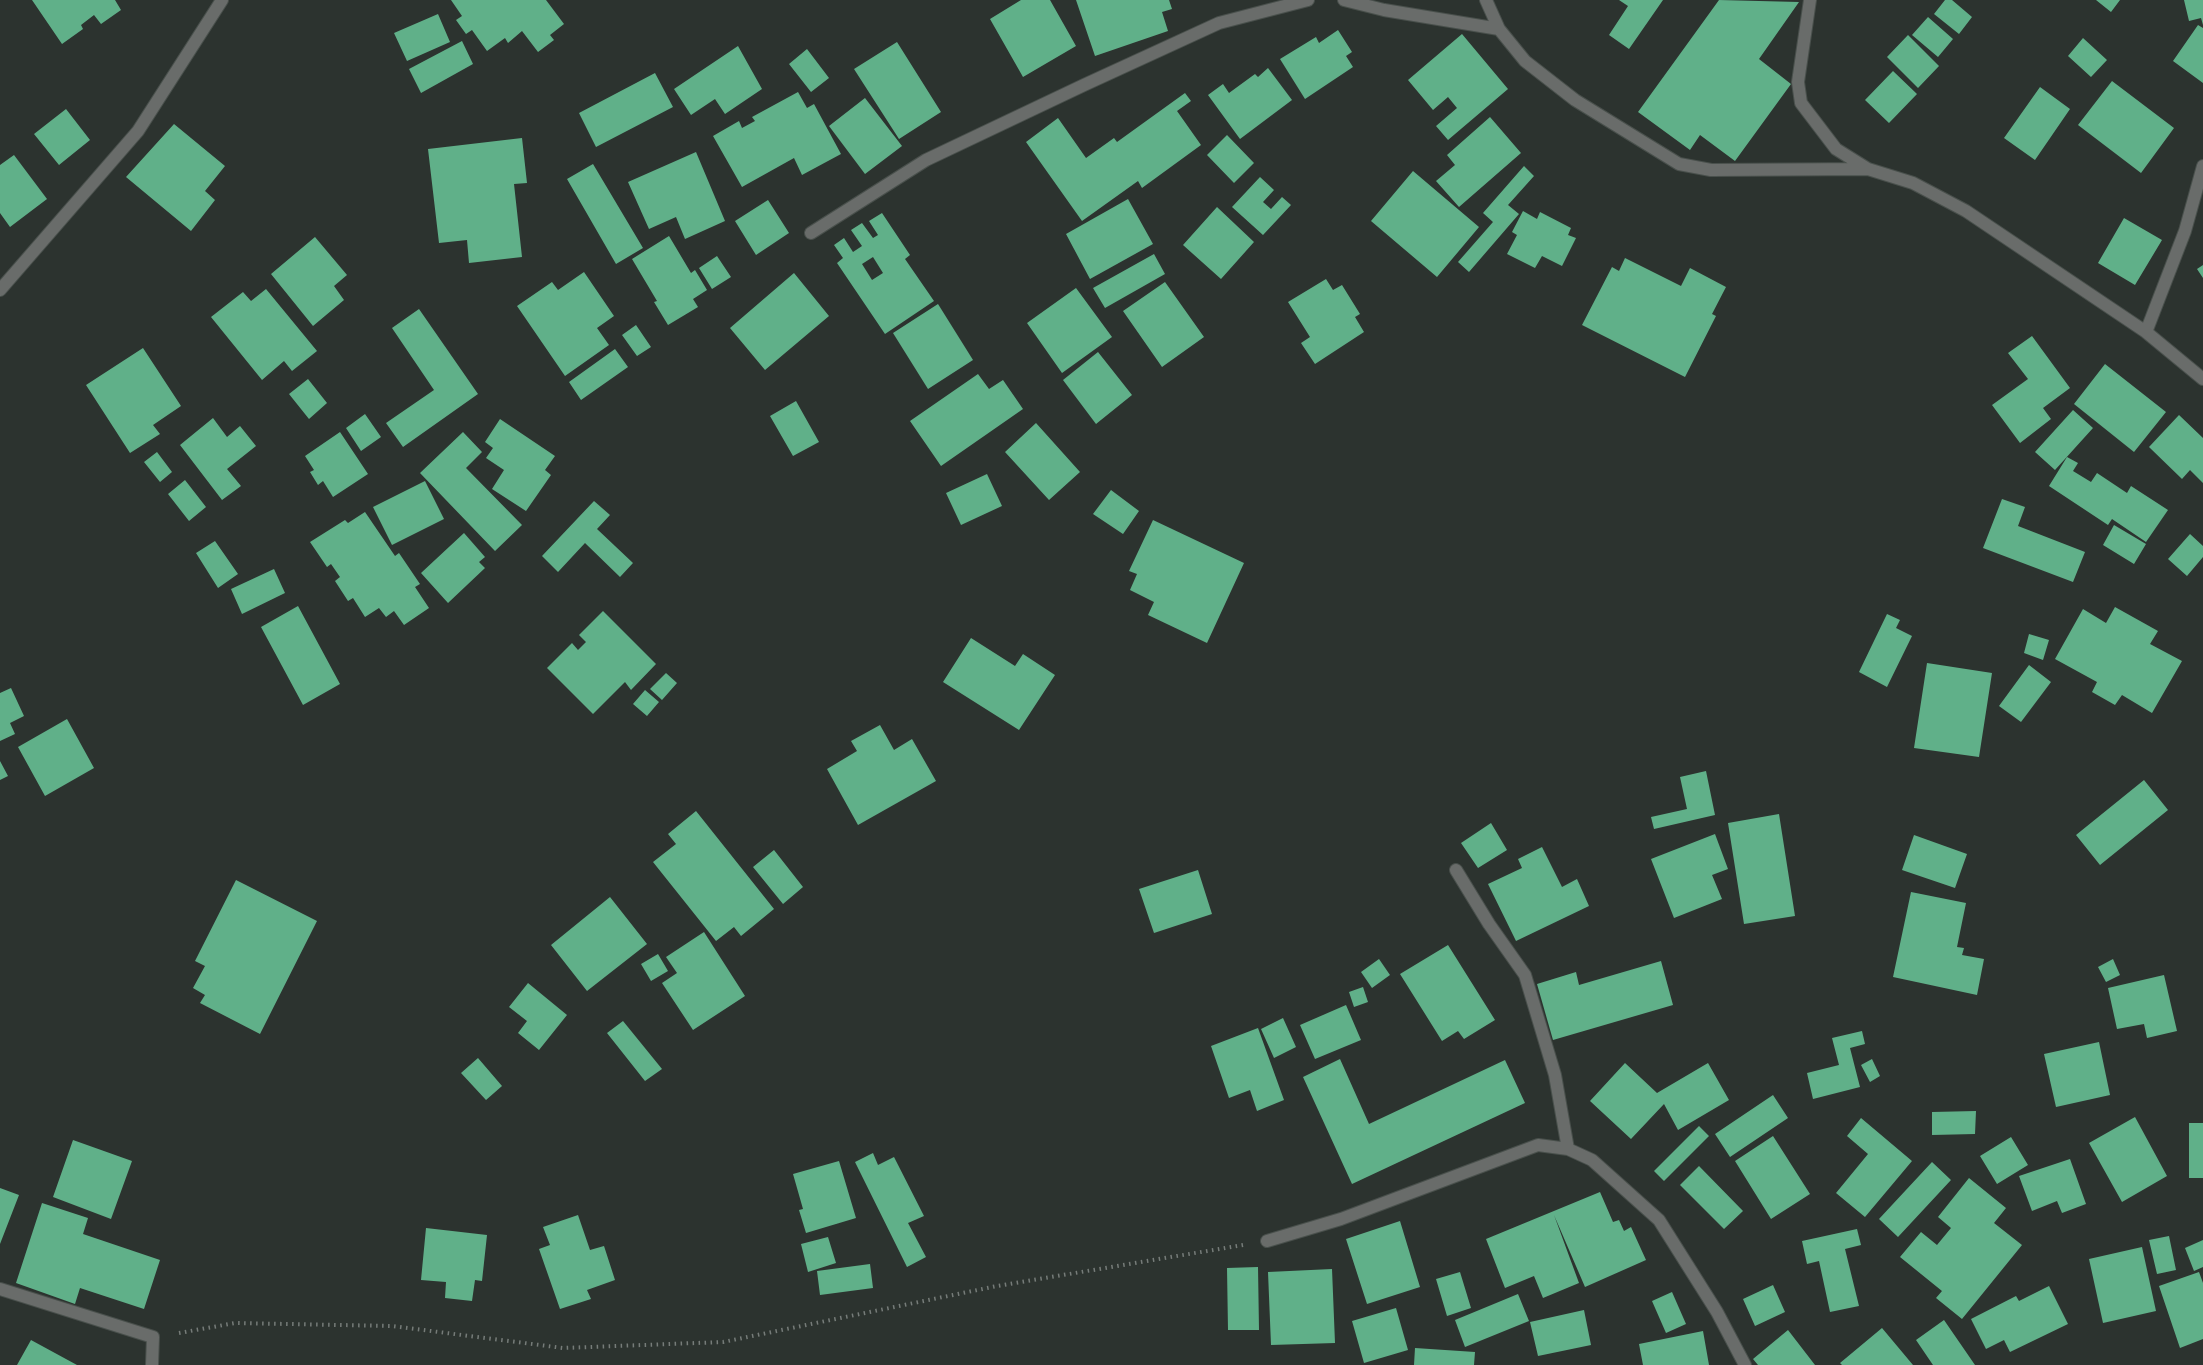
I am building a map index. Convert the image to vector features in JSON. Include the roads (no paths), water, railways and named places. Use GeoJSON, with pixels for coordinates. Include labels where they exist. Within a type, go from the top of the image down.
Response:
{"type":"FeatureCollection","features":[{"type":"Feature","properties":{"kind":"street"},"geometry":{"type":"LineString","coordinates":[[0,290],[138,131],[222,0]]}},
{"type":"Feature","properties":{"kind":"street"},"geometry":{"type":"LineString","coordinates":[[811,233],[926,160],[1084,85],[1219,23],[1308,0]]}},
{"type":"Feature","properties":{"kind":"street"},"geometry":{"type":"LineString","coordinates":[[1344,0],[1384,10],[1499,29]]}},
{"type":"Feature","properties":{"kind":"street"},"geometry":{"type":"LineString","coordinates":[[1486,0],[1499,29],[1525,62],[1575,100],[1679,164],[1711,170],[1868,169]]}},
{"type":"Feature","properties":{"kind":"street"},"geometry":{"type":"LineString","coordinates":[[1810,0],[1798,82],[1801,103],[1836,149],[1868,169],[1913,183],[1966,211],[2146,332],[2203,379]]}},
{"type":"Feature","properties":{"kind":"street"},"geometry":{"type":"LineString","coordinates":[[2146,332],[2185,231],[2203,166]]}},
{"type":"Feature","properties":{"kind":"street"},"geometry":{"type":"LineString","coordinates":[[1456,870],[1489,924],[1525,975],[1555,1075],[1568,1149]]}},
{"type":"Feature","properties":{"kind":"street"},"geometry":{"type":"LineString","coordinates":[[1267,1241],[1341,1218],[1538,1145],[1568,1149],[1592,1160],[1659,1220],[1717,1312],[1744,1365]]}},
{"type":"Feature","properties":{"kind":"street"},"geometry":{"type":"LineString","coordinates":[[0,1289],[153,1337],[152,1365]]}}]}
